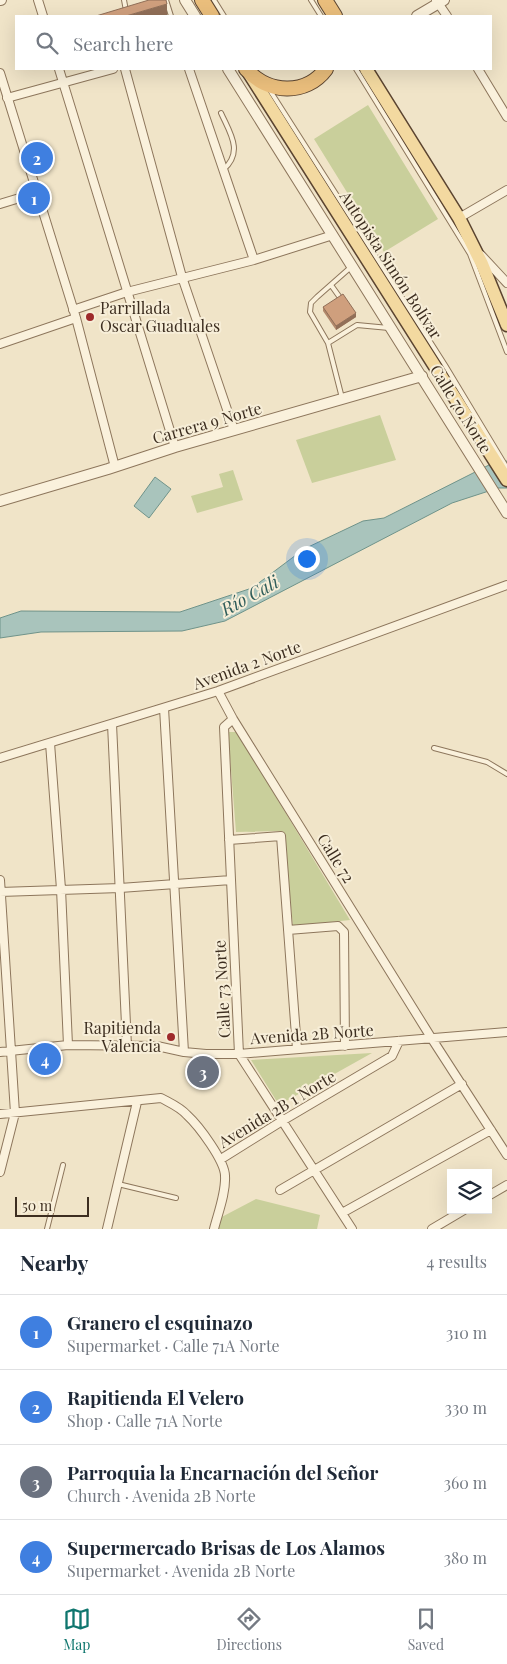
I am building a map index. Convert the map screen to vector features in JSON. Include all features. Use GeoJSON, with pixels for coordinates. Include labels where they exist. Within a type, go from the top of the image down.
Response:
{"type":"FeatureCollection","features":[{"type":"Feature","properties":{"kind":"highway"},"geometry":{"type":"LineString","coordinates":[[202,0],[211,15]]}},
{"type":"Feature","properties":{"kind":"highway"},"geometry":{"type":"LineString","coordinates":[[325,0],[334,15]]}},
{"type":"Feature","properties":{"kind":"highway"},"geometry":{"type":"LineString","coordinates":[[248,70],[256,79],[280,88],[293,88],[305,86],[316,80],[325,70]]}},
{"type":"Feature","properties":{"kind":"main road","name":"Autopista Simón Bolívar"},"geometry":{"type":"LineString","coordinates":[[248,70],[493,453],[507,480]]}},
{"type":"Feature","properties":{"kind":"main road"},"geometry":{"type":"LineString","coordinates":[[316,80],[331,70]]}},
{"type":"Feature","properties":{"kind":"main road"},"geometry":{"type":"LineString","coordinates":[[367,70],[459,218],[476,250],[507,325]]}},
{"type":"Feature","properties":{"kind":"street"},"geometry":{"type":"LineString","coordinates":[[38,0],[43,15]]}},
{"type":"Feature","properties":{"kind":"street"},"geometry":{"type":"LineString","coordinates":[[185,0],[194,15]]}},
{"type":"Feature","properties":{"kind":"street"},"geometry":{"type":"LineString","coordinates":[[418,15],[439,1],[446,15]]}},
{"type":"Feature","properties":{"kind":"street"},"geometry":{"type":"LineString","coordinates":[[59,70],[175,447]]}},
{"type":"Feature","properties":{"kind":"street"},"geometry":{"type":"LineString","coordinates":[[8,98],[109,70]]}},
{"type":"Feature","properties":{"kind":"street"},"geometry":{"type":"LineString","coordinates":[[125,70],[182,277],[234,430]]}},
{"type":"Feature","properties":{"kind":"street"},"geometry":{"type":"LineString","coordinates":[[189,70],[254,260]]}},
{"type":"Feature","properties":{"kind":"street","name":"Calle 70 Norte"},"geometry":{"type":"LineString","coordinates":[[229,70],[507,513]]}},
{"type":"Feature","properties":{"kind":"street"},"geometry":{"type":"LineString","coordinates":[[479,70],[507,117]]}},
{"type":"Feature","properties":{"kind":"street"},"geometry":{"type":"LineString","coordinates":[[0,73],[75,314],[115,467]]}},
{"type":"Feature","properties":{"kind":"street"},"geometry":{"type":"LineString","coordinates":[[459,218],[507,190]]}},
{"type":"Feature","properties":{"kind":"street"},"geometry":{"type":"LineString","coordinates":[[0,204],[36,193]]}},
{"type":"Feature","properties":{"kind":"street"},"geometry":{"type":"LineString","coordinates":[[0,344],[127,292],[254,260],[333,235]]}},
{"type":"Feature","properties":{"kind":"street"},"geometry":{"type":"LineString","coordinates":[[476,250],[507,283]]}},
{"type":"Feature","properties":{"kind":"street","name":"Carrera 9 Norte"},"geometry":{"type":"LineString","coordinates":[[0,501],[175,447],[422,376]]}},
{"type":"Feature","properties":{"kind":"street","name":"Avenida 2 Norte"},"geometry":{"type":"LineString","coordinates":[[0,758],[218,691],[505,585]]}},
{"type":"Feature","properties":{"kind":"street","name":"Calle 72"},"geometry":{"type":"LineString","coordinates":[[218,691],[233,719],[507,1155]]}},
{"type":"Feature","properties":{"kind":"street"},"geometry":{"type":"LineString","coordinates":[[164,708],[184,1052]]}},
{"type":"Feature","properties":{"kind":"street","name":"Calle 73 Norte"},"geometry":{"type":"LineString","coordinates":[[233,719],[224,727],[239,1054],[352,1229]]}},
{"type":"Feature","properties":{"kind":"street"},"geometry":{"type":"LineString","coordinates":[[112,724],[127,1046]]}},
{"type":"Feature","properties":{"kind":"street"},"geometry":{"type":"LineString","coordinates":[[50,743],[61,889],[68,1046]]}},
{"type":"Feature","properties":{"kind":"street"},"geometry":{"type":"LineString","coordinates":[[229,840],[281,836],[297,1049]]}},
{"type":"Feature","properties":{"kind":"street"},"geometry":{"type":"LineString","coordinates":[[0,880],[16,1114],[0,1172]]}},
{"type":"Feature","properties":{"kind":"street"},"geometry":{"type":"LineString","coordinates":[[0,892],[120,888],[231,880]]}},
{"type":"Feature","properties":{"kind":"street"},"geometry":{"type":"LineString","coordinates":[[288,930],[338,926],[344,932],[345,1046]]}},
{"type":"Feature","properties":{"kind":"street","name":"Avenida 2B Norte"},"geometry":{"type":"LineString","coordinates":[[0,1052],[68,1046],[157,1046],[184,1052],[239,1054],[507,1032]]}},
{"type":"Feature","properties":{"kind":"street","name":"Avenida 2B 1 Norte"},"geometry":{"type":"LineString","coordinates":[[0,1114],[137,1102],[161,1098],[187,1115],[221,1159],[392,1056],[399,1042]]}},
{"type":"Feature","properties":{"kind":"street"},"geometry":{"type":"LineString","coordinates":[[280,1190],[462,1084]]}},
{"type":"Feature","properties":{"kind":"street"},"geometry":{"type":"LineString","coordinates":[[107,1229],[137,1102]]}},
{"type":"Feature","properties":{"kind":"street"},"geometry":{"type":"LineString","coordinates":[[342,1213],[491,1130]]}},
{"type":"Feature","properties":{"kind":"street"},"geometry":{"type":"LineString","coordinates":[[214,1229],[226,1179],[221,1159]]}},
{"type":"Feature","properties":{"kind":"street"},"geometry":{"type":"LineString","coordinates":[[492,1194],[507,1185]]}},
{"type":"Feature","properties":{"kind":"street"},"geometry":{"type":"LineString","coordinates":[[432,1229],[457,1214]]}},
{"type":"Feature","properties":{"kind":"lane"},"geometry":{"type":"LineString","coordinates":[[124,0],[127,15]]}},
{"type":"Feature","properties":{"kind":"lane"},"geometry":{"type":"LineString","coordinates":[[166,0],[171,15]]}},
{"type":"Feature","properties":{"kind":"lane"},"geometry":{"type":"LineString","coordinates":[[214,0],[223,15]]}},
{"type":"Feature","properties":{"kind":"lane"},"geometry":{"type":"LineString","coordinates":[[311,0],[320,15]]}},
{"type":"Feature","properties":{"kind":"lane"},"geometry":{"type":"LineString","coordinates":[[125,9],[133,7]]}},
{"type":"Feature","properties":{"kind":"lane"},"geometry":{"type":"LineString","coordinates":[[357,70],[470,254],[507,352]]}},
{"type":"Feature","properties":{"kind":"lane"},"geometry":{"type":"LineString","coordinates":[[264,81],[445,365],[493,453],[507,468]]}},
{"type":"Feature","properties":{"kind":"lane"},"geometry":{"type":"LineString","coordinates":[[221,113],[235,145],[235,152],[228,166],[223,170]]}},
{"type":"Feature","properties":{"kind":"lane"},"geometry":{"type":"LineString","coordinates":[[343,400],[328,343],[310,312],[311,303],[352,266]]}},
{"type":"Feature","properties":{"kind":"lane"},"geometry":{"type":"LineString","coordinates":[[331,285],[341,299]]}},
{"type":"Feature","properties":{"kind":"lane"},"geometry":{"type":"LineString","coordinates":[[353,318],[357,325]]}},
{"type":"Feature","properties":{"kind":"lane"},"geometry":{"type":"LineString","coordinates":[[328,343],[357,325],[392,329]]}},
{"type":"Feature","properties":{"kind":"lane"},"geometry":{"type":"LineString","coordinates":[[434,748],[487,762],[507,774]]}},
{"type":"Feature","properties":{"kind":"lane"},"geometry":{"type":"LineString","coordinates":[[46,1229],[63,1165]]}},
{"type":"Feature","properties":{"kind":"lane"},"geometry":{"type":"LineString","coordinates":[[118,1184],[176,1198]]}},
{"type":"Feature","properties":{"kind":"green space"},"geometry":{"type":"Polygon","coordinates":[[[368,105],[438,219],[384,252],[314,139],[368,105]]]}},
{"type":"Feature","properties":{"kind":"green space"},"geometry":{"type":"Polygon","coordinates":[[[380,415],[396,460],[312,483],[296,440],[380,415]]]}},
{"type":"Feature","properties":{"kind":"green space"},"geometry":{"type":"Polygon","coordinates":[[[233,470],[243,500],[197,513],[191,496],[223,487],[219,474],[233,470]]]}},
{"type":"Feature","properties":{"kind":"green space"},"geometry":{"type":"Polygon","coordinates":[[[228,732],[237,732],[350,920],[293,926],[283,831],[236,832],[228,732]]]}},
{"type":"Feature","properties":{"kind":"green space"},"geometry":{"type":"Polygon","coordinates":[[[372,1053],[279,1105],[251,1060],[372,1053]]]}},
{"type":"Feature","properties":{"kind":"green space"},"geometry":{"type":"Polygon","coordinates":[[[256,1199],[320,1215],[317,1229],[214,1229],[216,1220],[256,1199]]]}},
{"type":"Feature","properties":{"kind":"water","name":"Río Cali"},"geometry":{"type":"Polygon","coordinates":[[[507,461],[507,488],[498,488],[452,503],[225,621],[182,631],[41,632],[0,638],[0,618],[21,611],[180,612],[252,588],[304,549],[363,521],[384,518],[489,465],[507,461]]]}},
{"type":"Feature","properties":{"kind":"water"},"geometry":{"type":"Polygon","coordinates":[[[155,477],[171,489],[149,518],[134,506],[155,477]]]}},
{"type":"Feature","properties":{"kind":"building"},"geometry":{"type":"Polygon","coordinates":[[[149,0],[166,0],[167,4],[129,15],[99,15],[149,0]]]}},
{"type":"Feature","properties":{"kind":"building"},"geometry":{"type":"Polygon","coordinates":[[[343,294],[356,313],[336,326],[323,307],[343,294]]]}},
{"type":"Feature","properties":{"kind":"place","name":"Rapitienda El Velero"},"geometry":{"type":"Point","coordinates":[37,158]}},
{"type":"Feature","properties":{"kind":"place","name":"Granero el esquinazo"},"geometry":{"type":"Point","coordinates":[34,198]}},
{"type":"Feature","properties":{"kind":"place","name":"Parrillada Oscar Guaduales"},"geometry":{"type":"Point","coordinates":[90,317]}},
{"type":"Feature","properties":{"kind":"place","name":"Rapitienda Valencia"},"geometry":{"type":"Point","coordinates":[171,1037]}},
{"type":"Feature","properties":{"kind":"place","name":"Supermercado Brisas de Los Alamos"},"geometry":{"type":"Point","coordinates":[45,1059]}},
{"type":"Feature","properties":{"kind":"place","name":"Parroquia la Encarnación del Señor"},"geometry":{"type":"Point","coordinates":[203,1072]}}]}
